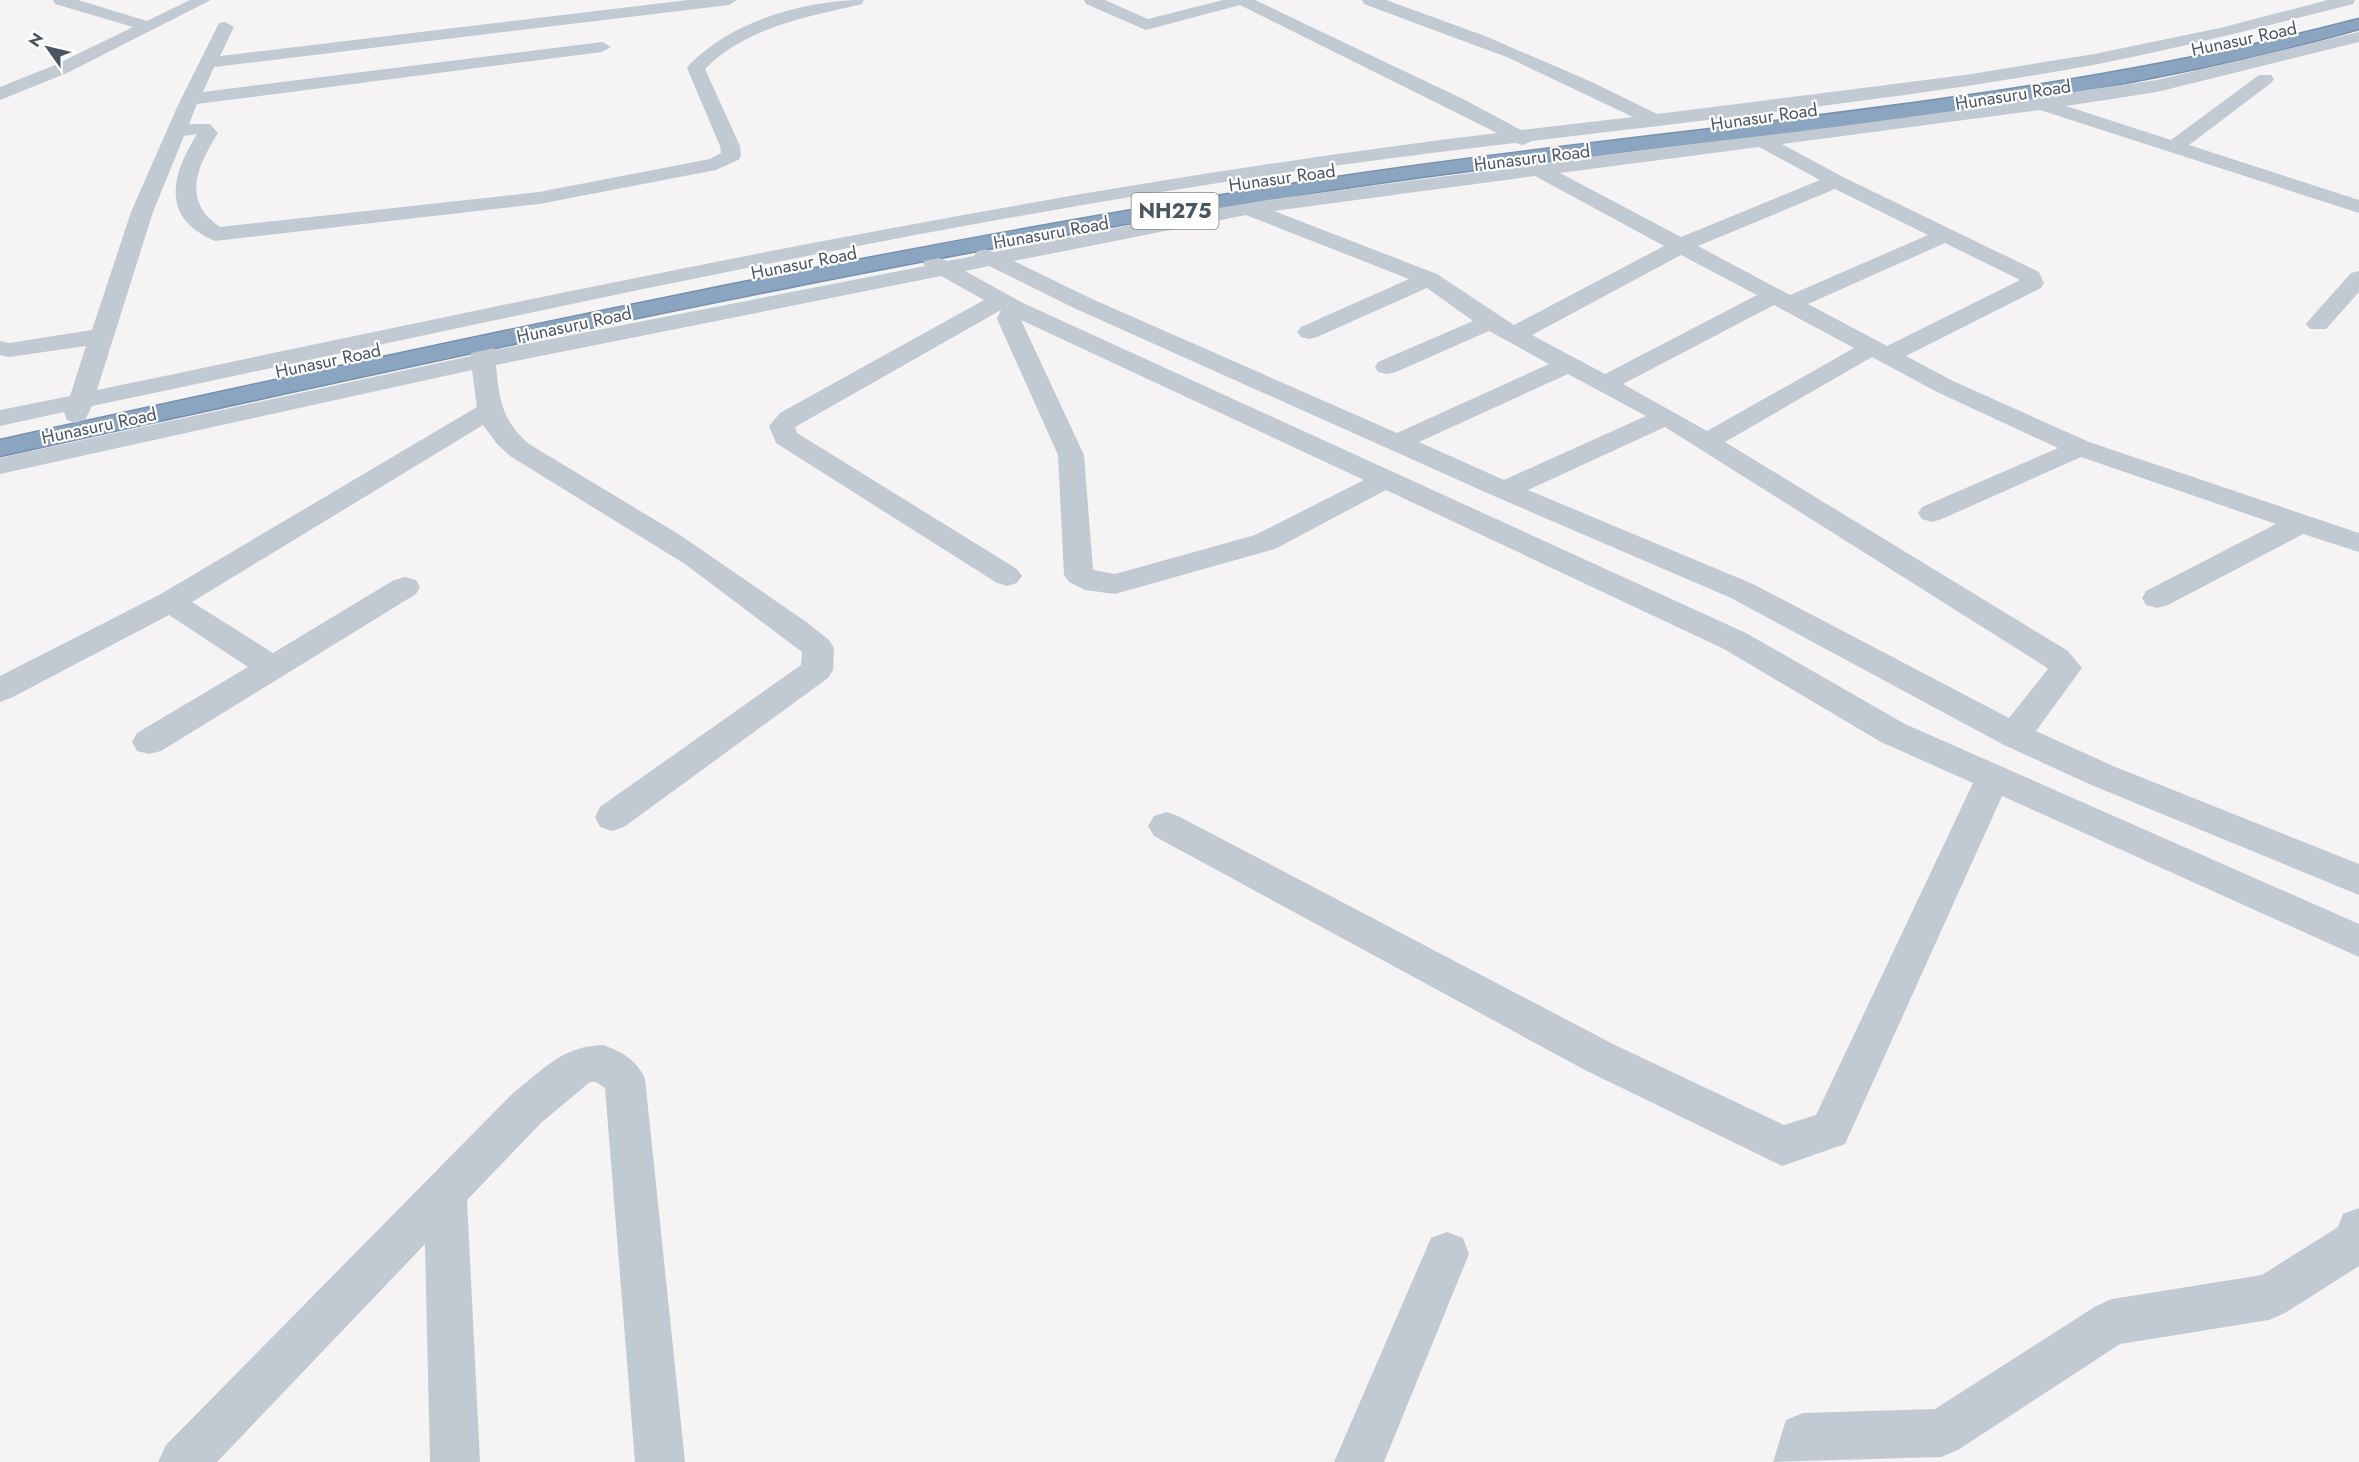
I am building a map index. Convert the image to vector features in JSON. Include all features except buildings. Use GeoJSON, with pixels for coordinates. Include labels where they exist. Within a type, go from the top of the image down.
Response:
{"type":"FeatureCollection","features":[{"type":"Feature","properties":{"kind":"highway","name":"Hunasur Road"},"geometry":{"type":"LineString","coordinates":[[0,431],[79,408],[600,302],[974,247],[1233,185],[1530,153],[1661,125],[1932,95],[2123,66],[2307,25],[2359,10]]}},
{"type":"Feature","properties":{"kind":"highway","name":"Hunasuru Road"},"geometry":{"type":"LineString","coordinates":[[2033,99],[2359,24]]}},
{"type":"Feature","properties":{"kind":"highway","name":"Hunasuru Road"},"geometry":{"type":"LineString","coordinates":[[0,448],[483,352]]}},
{"type":"Feature","properties":{"kind":"street"},"geometry":{"type":"LineString","coordinates":[[61,0],[149,27]]}},
{"type":"Feature","properties":{"kind":"street"},"geometry":{"type":"LineString","coordinates":[[0,94],[61,69],[203,0]]}},
{"type":"Feature","properties":{"kind":"street"},"geometry":{"type":"LineString","coordinates":[[207,63],[729,0]]}},
{"type":"Feature","properties":{"kind":"street"},"geometry":{"type":"LineString","coordinates":[[176,131],[203,128],[208,133],[190,163],[186,194],[193,216],[215,234],[539,198],[705,167],[731,156],[730,146],[696,68],[708,53],[783,18],[856,0]]}},
{"type":"Feature","properties":{"kind":"street"},"geometry":{"type":"LineString","coordinates":[[1092,0],[1146,26],[1242,0],[1530,153],[1683,245],[1944,386],[2080,448],[2359,543]]}},
{"type":"Feature","properties":{"kind":"street"},"geometry":{"type":"LineString","coordinates":[[1370,0],[1492,44],[1579,82],[1661,125],[2103,59],[2289,17],[2347,0]]}},
{"type":"Feature","properties":{"kind":"street"},"geometry":{"type":"LineString","coordinates":[[79,408],[142,212],[190,99],[225,27]]}},
{"type":"Feature","properties":{"kind":"street"},"geometry":{"type":"LineString","coordinates":[[0,418],[79,408],[650,281],[1108,194],[1345,158],[1530,153],[1754,136],[2033,99],[2157,86],[2359,37]]}},
{"type":"Feature","properties":{"kind":"street"},"geometry":{"type":"LineString","coordinates":[[190,99],[602,47]]}},
{"type":"Feature","properties":{"kind":"street"},"geometry":{"type":"LineString","coordinates":[[2174,147],[2265,79]]}},
{"type":"Feature","properties":{"kind":"street"},"geometry":{"type":"LineString","coordinates":[[2033,99],[2359,207]]}},
{"type":"Feature","properties":{"kind":"street"},"geometry":{"type":"LineString","coordinates":[[1708,441],[1878,352],[2033,283],[2031,277],[1836,181],[1754,136]]}},
{"type":"Feature","properties":{"kind":"street"},"geometry":{"type":"LineString","coordinates":[[0,466],[483,352],[930,255],[1530,153]]}},
{"type":"Feature","properties":{"kind":"street"},"geometry":{"type":"LineString","coordinates":[[1513,335],[1683,245],[1836,181]]}},
{"type":"Feature","properties":{"kind":"street"},"geometry":{"type":"LineString","coordinates":[[1246,203],[1429,279],[1490,322],[1606,383],[1708,441],[2047,652],[2066,668],[2014,735]]}},
{"type":"Feature","properties":{"kind":"street"},"geometry":{"type":"LineString","coordinates":[[1606,383],[1783,299],[1946,235]]}},
{"type":"Feature","properties":{"kind":"street"},"geometry":{"type":"LineString","coordinates":[[974,247],[1084,304],[1504,490],[1742,591],[2014,735],[2101,775],[2359,880]]}},
{"type":"Feature","properties":{"kind":"street"},"geometry":{"type":"LineString","coordinates":[[930,255],[1008,304],[1736,641],[1893,733],[2359,941]]}},
{"type":"Feature","properties":{"kind":"street"},"geometry":{"type":"LineString","coordinates":[[2318,324],[2359,278]]}},
{"type":"Feature","properties":{"kind":"street"},"geometry":{"type":"LineString","coordinates":[[1309,332],[1429,279]]}},
{"type":"Feature","properties":{"kind":"street"},"geometry":{"type":"LineString","coordinates":[[1008,304],[1010,319],[1071,455],[1079,575],[1095,583],[1115,584],[1265,542],[1385,480]]}},
{"type":"Feature","properties":{"kind":"street"},"geometry":{"type":"LineString","coordinates":[[1007,576],[785,437],[782,433],[782,426],[789,419],[1008,304]]}},
{"type":"Feature","properties":{"kind":"street"},"geometry":{"type":"LineString","coordinates":[[1387,367],[1490,322]]}},
{"type":"Feature","properties":{"kind":"street"},"geometry":{"type":"LineString","coordinates":[[0,348],[9,350],[102,336]]}},
{"type":"Feature","properties":{"kind":"street"},"geometry":{"type":"LineString","coordinates":[[483,352],[486,400],[499,430],[533,460],[620,510],[782,618],[818,648],[817,670],[612,817]]}},
{"type":"Feature","properties":{"kind":"street"},"geometry":{"type":"LineString","coordinates":[[1398,442],[1569,364]]}},
{"type":"Feature","properties":{"kind":"street"},"geometry":{"type":"LineString","coordinates":[[0,690],[170,602],[490,410]]}},
{"type":"Feature","properties":{"kind":"street"},"geometry":{"type":"LineString","coordinates":[[1504,490],[1666,417]]}},
{"type":"Feature","properties":{"kind":"street"},"geometry":{"type":"LineString","coordinates":[[1932,513],[2080,448]]}},
{"type":"Feature","properties":{"kind":"street"},"geometry":{"type":"LineString","coordinates":[[2157,598],[2301,523]]}},
{"type":"Feature","properties":{"kind":"street"},"geometry":{"type":"LineString","coordinates":[[149,742],[405,587]]}},
{"type":"Feature","properties":{"kind":"street"},"geometry":{"type":"LineString","coordinates":[[170,602],[272,667]]}},
{"type":"Feature","properties":{"kind":"street"},"geometry":{"type":"LineString","coordinates":[[1166,826],[1599,1057],[1782,1146],[1830,1130],[1993,778]]}},
{"type":"Feature","properties":{"kind":"street"},"geometry":{"type":"LineString","coordinates":[[183,1462],[527,1108],[582,1064],[603,1063],[625,1079],[660,1462]]}},
{"type":"Feature","properties":{"kind":"street"},"geometry":{"type":"LineString","coordinates":[[445,1193],[452,1458]]}},
{"type":"Feature","properties":{"kind":"street"},"geometry":{"type":"LineString","coordinates":[[1798,1462],[1803,1437],[1941,1433],[2112,1322],[2270,1297],[2357,1241],[2359,1230]]}},
{"type":"Feature","properties":{"kind":"street"},"geometry":{"type":"LineString","coordinates":[[1359,1462],[1447,1254]]}}]}
